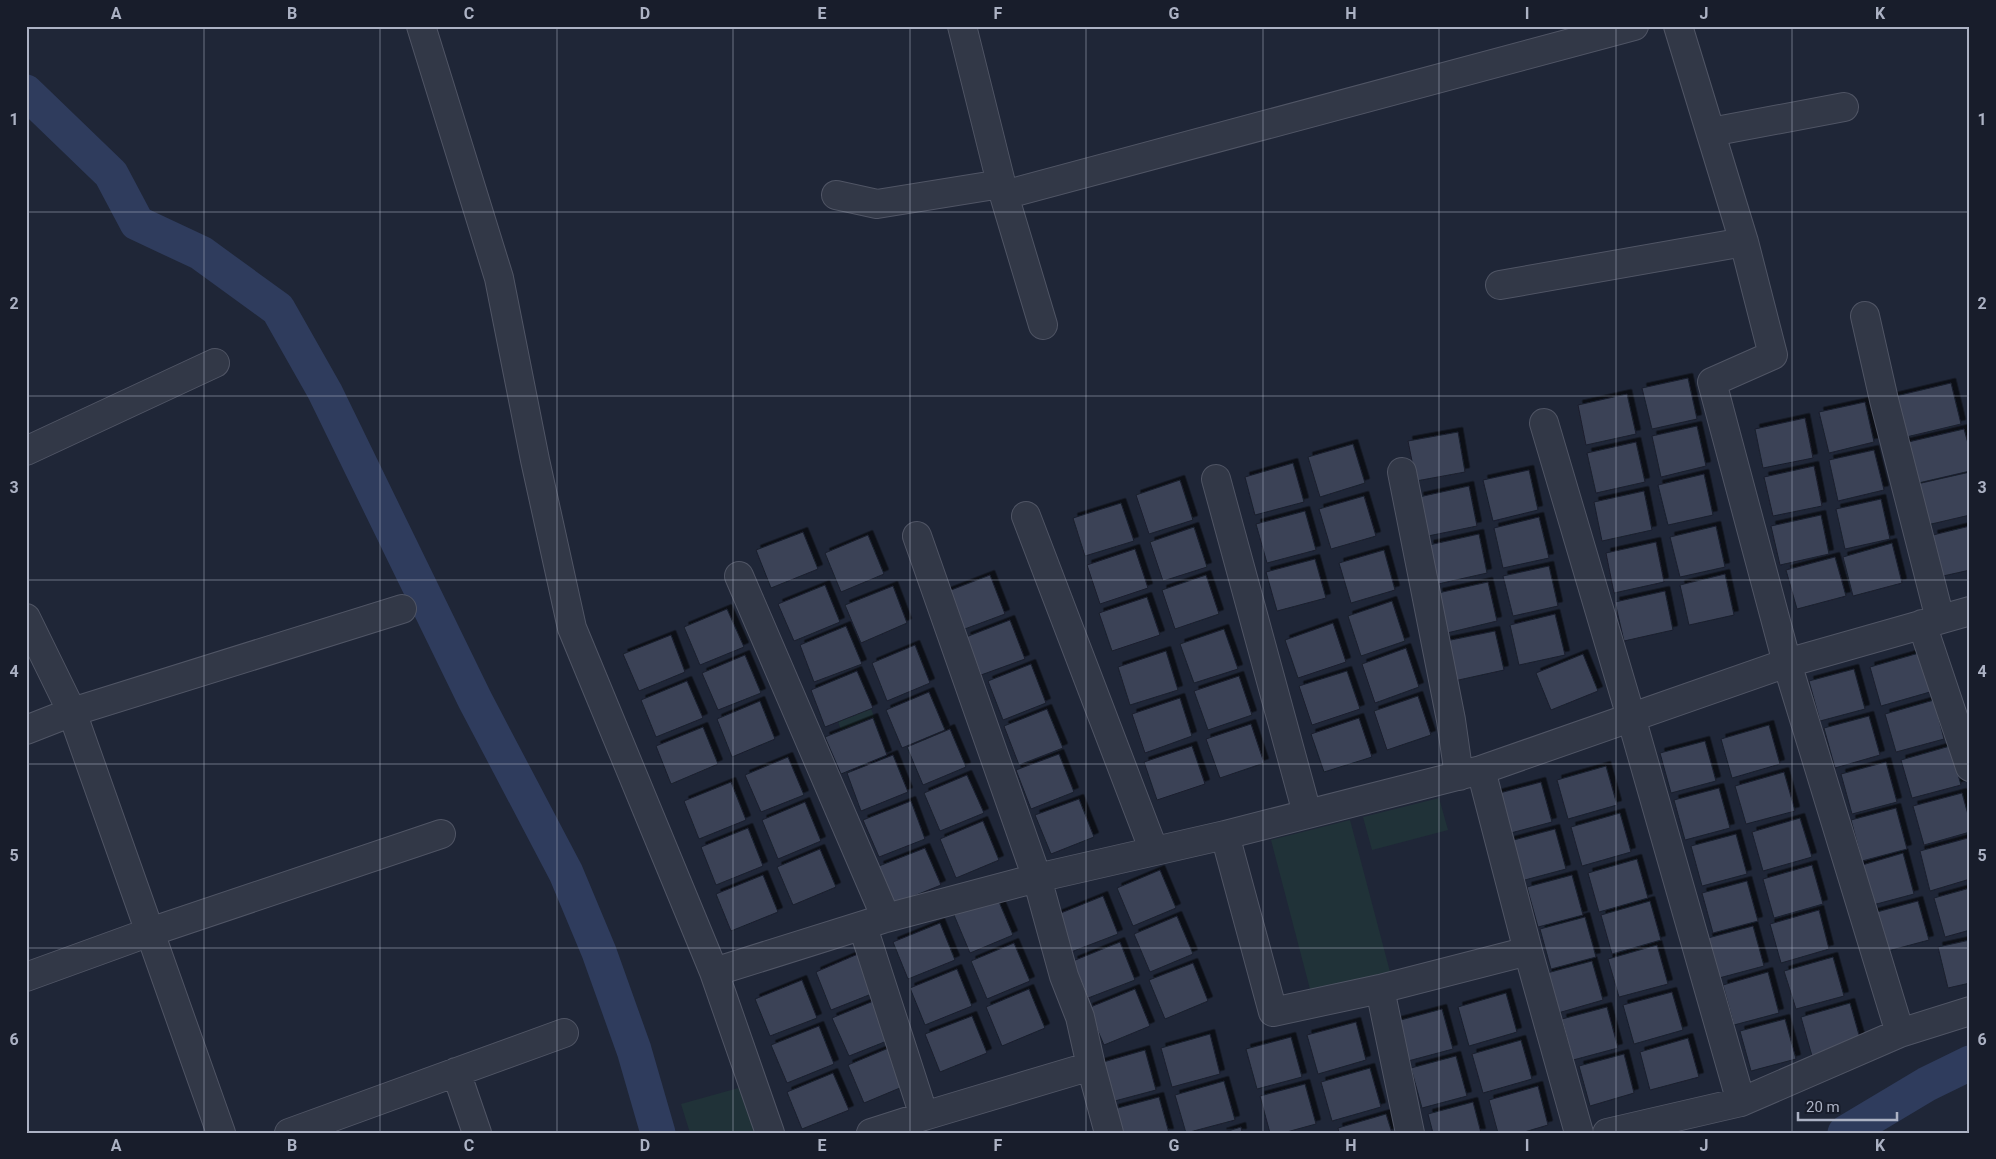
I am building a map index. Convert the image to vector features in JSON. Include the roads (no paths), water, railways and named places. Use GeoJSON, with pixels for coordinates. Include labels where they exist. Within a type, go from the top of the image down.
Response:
{"type":"FeatureCollection","features":[{"type":"Feature","properties":{"kind":"street"},"geometry":{"type":"LineString","coordinates":[[421,26],[499,278],[535,460],[572,628],[714,972],[770,1133]]}},
{"type":"Feature","properties":{"kind":"street"},"geometry":{"type":"LineString","coordinates":[[962,26],[1002,189],[1042,325]]}},
{"type":"Feature","properties":{"kind":"street"},"geometry":{"type":"LineString","coordinates":[[836,195],[877,204],[1002,189],[1634,26]]}},
{"type":"Feature","properties":{"kind":"street"},"geometry":{"type":"LineString","coordinates":[[1678,26],[1744,242],[1773,355],[1712,382],[1787,663],[1900,1032]]}},
{"type":"Feature","properties":{"kind":"street"},"geometry":{"type":"LineString","coordinates":[[1711,132],[1844,107]]}},
{"type":"Feature","properties":{"kind":"street"},"geometry":{"type":"LineString","coordinates":[[1500,284],[1744,242]]}},
{"type":"Feature","properties":{"kind":"street"},"geometry":{"type":"LineString","coordinates":[[1865,316],[1931,621],[1970,767]]}},
{"type":"Feature","properties":{"kind":"street"},"geometry":{"type":"LineString","coordinates":[[26,451],[215,363]]}},
{"type":"Feature","properties":{"kind":"street"},"geometry":{"type":"LineString","coordinates":[[1544,423],[1631,717],[1741,1102]]}},
{"type":"Feature","properties":{"kind":"street"},"geometry":{"type":"LineString","coordinates":[[1402,472],[1452,720],[1528,951],[1579,1133]]}},
{"type":"Feature","properties":{"kind":"street"},"geometry":{"type":"LineString","coordinates":[[1216,479],[1307,813]]}},
{"type":"Feature","properties":{"kind":"street"},"geometry":{"type":"LineString","coordinates":[[1026,516],[1154,851]]}},
{"type":"Feature","properties":{"kind":"street"},"geometry":{"type":"LineString","coordinates":[[917,536],[1037,878],[1064,976],[1080,1017],[1109,1133]]}},
{"type":"Feature","properties":{"kind":"street"},"geometry":{"type":"LineString","coordinates":[[739,576],[875,923],[924,1116]]}},
{"type":"Feature","properties":{"kind":"street"},"geometry":{"type":"LineString","coordinates":[[26,730],[72,712],[402,609]]}},
{"type":"Feature","properties":{"kind":"street"},"geometry":{"type":"LineString","coordinates":[[714,972],[875,923],[1037,878],[1225,834],[1470,773],[1787,663],[1970,611]]}},
{"type":"Feature","properties":{"kind":"street"},"geometry":{"type":"LineString","coordinates":[[26,618],[72,712],[221,1133]]}},
{"type":"Feature","properties":{"kind":"street"},"geometry":{"type":"LineString","coordinates":[[26,977],[150,932],[440,834]]}},
{"type":"Feature","properties":{"kind":"street"},"geometry":{"type":"LineString","coordinates":[[1225,834],[1273,1012],[1380,989],[1528,951]]}},
{"type":"Feature","properties":{"kind":"street"},"geometry":{"type":"LineString","coordinates":[[1380,989],[1410,1133]]}},
{"type":"Feature","properties":{"kind":"street"},"geometry":{"type":"LineString","coordinates":[[1607,1133],[1741,1102],[1900,1032],[1970,1011]]}},
{"type":"Feature","properties":{"kind":"street"},"geometry":{"type":"LineString","coordinates":[[289,1133],[564,1033]]}},
{"type":"Feature","properties":{"kind":"street"},"geometry":{"type":"LineString","coordinates":[[871,1133],[1091,1066]]}},
{"type":"Feature","properties":{"kind":"street"},"geometry":{"type":"LineString","coordinates":[[456,1072],[477,1133]]}},
{"type":"Feature","properties":{"kind":"waterway"},"geometry":{"type":"LineString","coordinates":[[26,92],[111,174],[137,223],[201,253],[278,309],[325,392],[475,700],[566,873],[599,952],[634,1050],[658,1133]]}},
{"type":"Feature","properties":{"kind":"waterway"},"geometry":{"type":"LineString","coordinates":[[1845,1133],[1927,1084],[1970,1063]]}}]}
